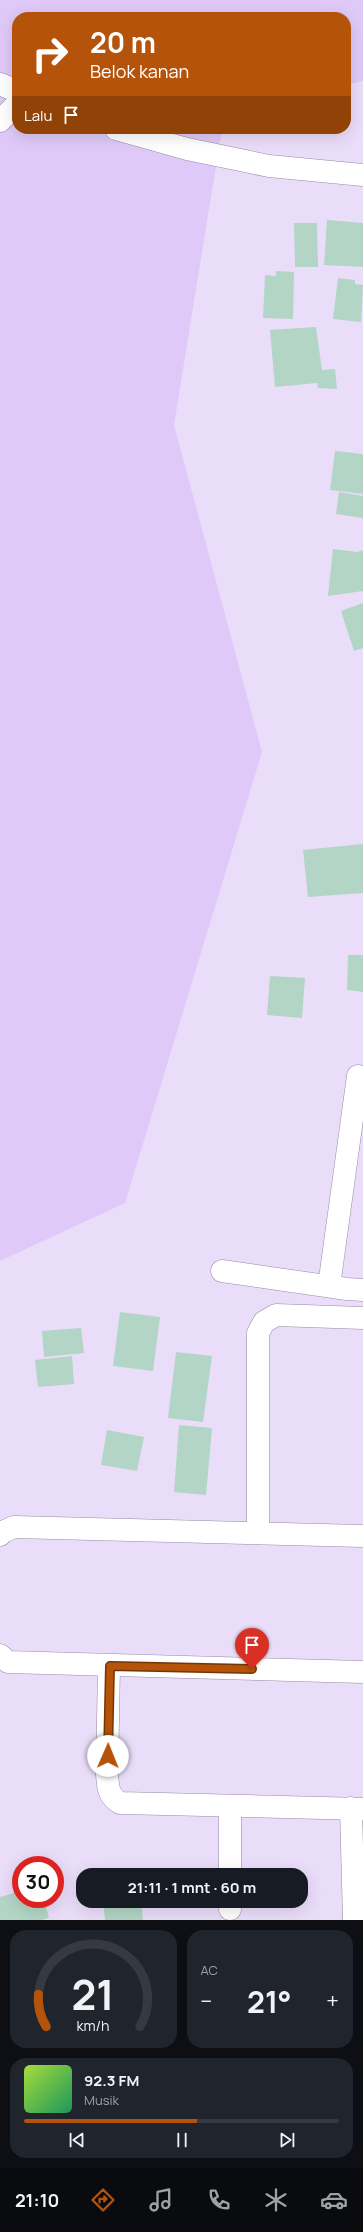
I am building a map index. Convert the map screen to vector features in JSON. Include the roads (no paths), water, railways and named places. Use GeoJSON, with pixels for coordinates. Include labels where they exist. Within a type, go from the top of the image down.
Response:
{"type":"FeatureCollection","features":[{"type":"Feature","properties":{"kind":"street"},"geometry":{"type":"LineString","coordinates":[[0,84],[12,89]]}},
{"type":"Feature","properties":{"kind":"street"},"geometry":{"type":"LineString","coordinates":[[0,121],[12,109]]}},
{"type":"Feature","properties":{"kind":"street"},"geometry":{"type":"LineString","coordinates":[[134,134],[186,148],[269,166],[363,175]]}},
{"type":"Feature","properties":{"kind":"street"},"geometry":{"type":"LineString","coordinates":[[330,1286],[358,1076]]}},
{"type":"Feature","properties":{"kind":"street"},"geometry":{"type":"LineString","coordinates":[[222,1271],[363,1290]]}},
{"type":"Feature","properties":{"kind":"street"},"geometry":{"type":"LineString","coordinates":[[258,1533],[258,1333],[264,1322],[276,1315],[363,1318]]}},
{"type":"Feature","properties":{"kind":"street"},"geometry":{"type":"LineString","coordinates":[[0,1535],[2,1532],[14,1527],[363,1536]]}},
{"type":"Feature","properties":{"kind":"street"},"geometry":{"type":"LineString","coordinates":[[0,1655],[8,1662],[363,1672]]}},
{"type":"Feature","properties":{"kind":"street"},"geometry":{"type":"LineString","coordinates":[[110,1666],[107,1774],[109,1792],[113,1798],[120,1803],[357,1808],[354,1920]]}},
{"type":"Feature","properties":{"kind":"street"},"geometry":{"type":"LineString","coordinates":[[230,1806],[230,1868]]}}]}
